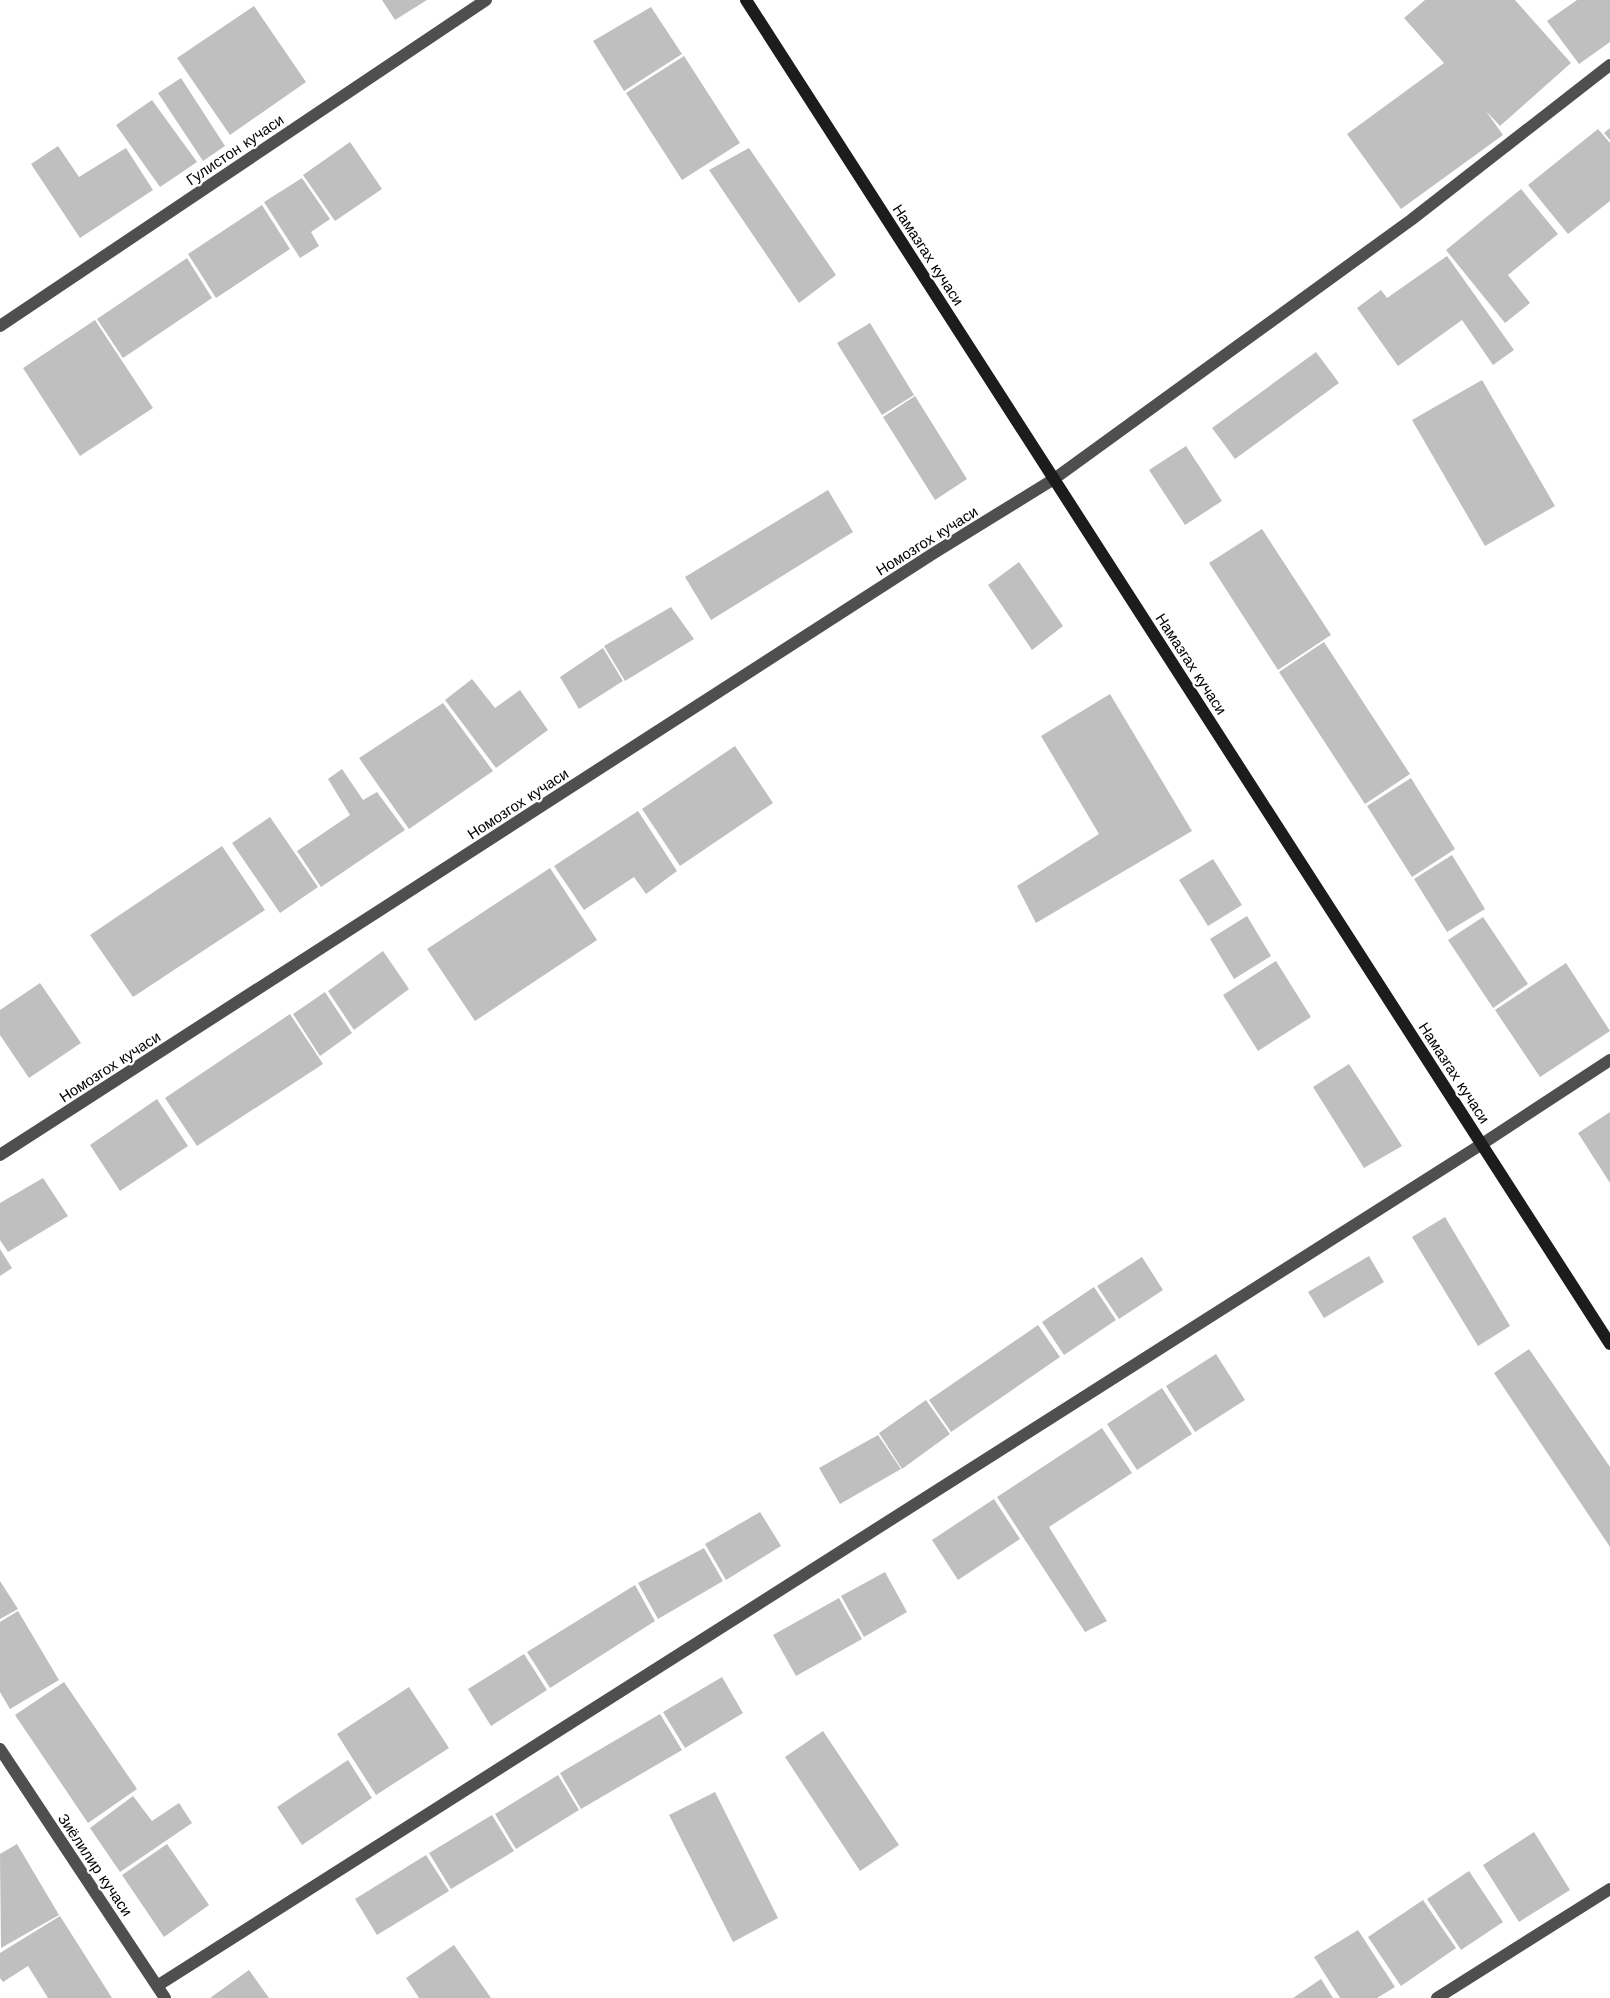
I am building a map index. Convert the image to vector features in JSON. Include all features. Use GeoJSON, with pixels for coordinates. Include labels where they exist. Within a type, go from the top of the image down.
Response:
{"type":"FeatureCollection","features":[{"type":"Feature","properties":{"kind":"street","name":"Гулистон кучаси"},"geometry":{"type":"LineString","coordinates":[[0,326],[486,0]]}},
{"type":"Feature","properties":{"kind":"street","name":"Намазгах кучаси"},"geometry":{"type":"LineString","coordinates":[[747,0],[1610,1344]]}},
{"type":"Feature","properties":{"kind":"street","name":"Номозгох кучаси"},"geometry":{"type":"LineString","coordinates":[[0,1155],[934,553],[1054,479],[1411,220],[1610,65]]}},
{"type":"Feature","properties":{"kind":"street"},"geometry":{"type":"LineString","coordinates":[[157,1986],[1482,1144],[1610,1060]]}},
{"type":"Feature","properties":{"kind":"street","name":"Зиёлилир кучаси"},"geometry":{"type":"LineString","coordinates":[[0,1749],[165,1998]]}},
{"type":"Feature","properties":{"kind":"street"},"geometry":{"type":"LineString","coordinates":[[1437,1998],[1610,1889]]}},
{"type":"Feature","properties":{"kind":"building"},"geometry":{"type":"Polygon","coordinates":[[[382,0],[427,0],[395,20],[382,0]]]}},
{"type":"Feature","properties":{"kind":"building"},"geometry":{"type":"Polygon","coordinates":[[[1425,0],[1515,0],[1571,63],[1500,126],[1486,111],[1503,135],[1401,209],[1347,134],[1444,63],[1404,18],[1425,0]]]}},
{"type":"Feature","properties":{"kind":"building"},"geometry":{"type":"Polygon","coordinates":[[[1577,0],[1610,0],[1610,42],[1579,64],[1547,21],[1577,0]]]}},
{"type":"Feature","properties":{"kind":"building"},"geometry":{"type":"Polygon","coordinates":[[[254,6],[306,82],[230,135],[177,58],[254,6]]]}},
{"type":"Feature","properties":{"kind":"building"},"geometry":{"type":"Polygon","coordinates":[[[651,7],[682,54],[624,91],[593,41],[651,7]]]}},
{"type":"Feature","properties":{"kind":"building"},"geometry":{"type":"Polygon","coordinates":[[[684,56],[740,143],[682,180],[626,93],[684,56]]]}},
{"type":"Feature","properties":{"kind":"building"},"geometry":{"type":"Polygon","coordinates":[[[181,78],[225,146],[203,161],[158,93],[181,78]]]}},
{"type":"Feature","properties":{"kind":"building"},"geometry":{"type":"Polygon","coordinates":[[[152,100],[197,162],[160,187],[116,125],[152,100]]]}},
{"type":"Feature","properties":{"kind":"building"},"geometry":{"type":"Polygon","coordinates":[[[1610,128],[1610,140],[1604,133],[1610,128]]]}},
{"type":"Feature","properties":{"kind":"building"},"geometry":{"type":"Polygon","coordinates":[[[1598,129],[1610,143],[1610,201],[1568,234],[1528,185],[1598,129]]]}},
{"type":"Feature","properties":{"kind":"building"},"geometry":{"type":"Polygon","coordinates":[[[350,142],[382,189],[335,221],[303,175],[350,142]]]}},
{"type":"Feature","properties":{"kind":"building"},"geometry":{"type":"Polygon","coordinates":[[[58,146],[79,177],[126,148],[153,190],[80,238],[31,164],[58,146]]]}},
{"type":"Feature","properties":{"kind":"building"},"geometry":{"type":"Polygon","coordinates":[[[749,148],[836,275],[799,303],[709,170],[749,148]]]}},
{"type":"Feature","properties":{"kind":"building"},"geometry":{"type":"Polygon","coordinates":[[[302,178],[330,219],[311,232],[319,246],[300,258],[264,202],[302,178]]]}},
{"type":"Feature","properties":{"kind":"building"},"geometry":{"type":"Polygon","coordinates":[[[1521,189],[1558,234],[1508,275],[1530,303],[1505,323],[1446,250],[1521,189]]]}},
{"type":"Feature","properties":{"kind":"building"},"geometry":{"type":"Polygon","coordinates":[[[262,205],[290,249],[216,298],[188,254],[262,205]]]}},
{"type":"Feature","properties":{"kind":"building"},"geometry":{"type":"Polygon","coordinates":[[[1447,256],[1514,350],[1493,365],[1462,320],[1398,366],[1357,308],[1381,290],[1387,298],[1447,256]]]}},
{"type":"Feature","properties":{"kind":"building"},"geometry":{"type":"Polygon","coordinates":[[[187,258],[212,298],[123,358],[97,319],[187,258]]]}},
{"type":"Feature","properties":{"kind":"building"},"geometry":{"type":"Polygon","coordinates":[[[95,320],[153,408],[80,456],[23,368],[95,320]]]}},
{"type":"Feature","properties":{"kind":"building"},"geometry":{"type":"Polygon","coordinates":[[[870,323],[914,395],[882,415],[837,343],[870,323]]]}},
{"type":"Feature","properties":{"kind":"building"},"geometry":{"type":"Polygon","coordinates":[[[1316,352],[1339,383],[1235,459],[1212,428],[1316,352]]]}},
{"type":"Feature","properties":{"kind":"building"},"geometry":{"type":"Polygon","coordinates":[[[1482,380],[1555,506],[1485,546],[1412,420],[1482,380]]]}},
{"type":"Feature","properties":{"kind":"building"},"geometry":{"type":"Polygon","coordinates":[[[915,396],[967,479],[935,500],[883,417],[915,396]]]}},
{"type":"Feature","properties":{"kind":"building"},"geometry":{"type":"Polygon","coordinates":[[[1186,446],[1222,501],[1185,525],[1149,470],[1186,446]]]}},
{"type":"Feature","properties":{"kind":"building"},"geometry":{"type":"Polygon","coordinates":[[[828,490],[853,532],[711,620],[685,577],[828,490]]]}},
{"type":"Feature","properties":{"kind":"building"},"geometry":{"type":"Polygon","coordinates":[[[1262,529],[1331,635],[1278,670],[1209,563],[1262,529]]]}},
{"type":"Feature","properties":{"kind":"building"},"geometry":{"type":"Polygon","coordinates":[[[1019,562],[1063,626],[1032,650],[988,585],[1019,562]]]}},
{"type":"Feature","properties":{"kind":"building"},"geometry":{"type":"Polygon","coordinates":[[[671,607],[694,639],[625,681],[604,646],[671,607]]]}},
{"type":"Feature","properties":{"kind":"building"},"geometry":{"type":"Polygon","coordinates":[[[1324,642],[1410,774],[1365,804],[1279,672],[1324,642]]]}},
{"type":"Feature","properties":{"kind":"building"},"geometry":{"type":"Polygon","coordinates":[[[603,648],[623,681],[579,709],[560,677],[603,648]]]}},
{"type":"Feature","properties":{"kind":"building"},"geometry":{"type":"Polygon","coordinates":[[[472,679],[495,708],[520,690],[548,730],[496,768],[445,700],[472,679]]]}},
{"type":"Feature","properties":{"kind":"building"},"geometry":{"type":"Polygon","coordinates":[[[1110,694],[1192,831],[1036,923],[1017,886],[1099,834],[1041,736],[1110,694]]]}},
{"type":"Feature","properties":{"kind":"building"},"geometry":{"type":"Polygon","coordinates":[[[443,703],[493,771],[409,829],[359,758],[443,703]]]}},
{"type":"Feature","properties":{"kind":"building"},"geometry":{"type":"Polygon","coordinates":[[[735,746],[773,803],[680,866],[642,809],[735,746]]]}},
{"type":"Feature","properties":{"kind":"building"},"geometry":{"type":"Polygon","coordinates":[[[342,769],[363,800],[377,792],[405,830],[321,887],[297,851],[350,815],[328,779],[342,769]]]}},
{"type":"Feature","properties":{"kind":"building"},"geometry":{"type":"Polygon","coordinates":[[[1411,778],[1455,849],[1412,877],[1367,806],[1411,778]]]}},
{"type":"Feature","properties":{"kind":"building"},"geometry":{"type":"Polygon","coordinates":[[[638,811],[677,871],[646,894],[634,877],[584,910],[554,866],[638,811]]]}},
{"type":"Feature","properties":{"kind":"building"},"geometry":{"type":"Polygon","coordinates":[[[270,817],[318,887],[280,913],[232,843],[270,817]]]}},
{"type":"Feature","properties":{"kind":"building"},"geometry":{"type":"Polygon","coordinates":[[[222,846],[265,910],[133,997],[90,935],[222,846]]]}},
{"type":"Feature","properties":{"kind":"building"},"geometry":{"type":"Polygon","coordinates":[[[1452,855],[1485,909],[1447,932],[1414,879],[1452,855]]]}},
{"type":"Feature","properties":{"kind":"building"},"geometry":{"type":"Polygon","coordinates":[[[1213,859],[1242,905],[1208,926],[1179,880],[1213,859]]]}},
{"type":"Feature","properties":{"kind":"building"},"geometry":{"type":"Polygon","coordinates":[[[550,868],[597,940],[475,1021],[427,949],[550,868]]]}},
{"type":"Feature","properties":{"kind":"building"},"geometry":{"type":"Polygon","coordinates":[[[1247,916],[1271,956],[1234,979],[1210,939],[1247,916]]]}},
{"type":"Feature","properties":{"kind":"building"},"geometry":{"type":"Polygon","coordinates":[[[1483,917],[1528,984],[1493,1008],[1448,940],[1483,917]]]}},
{"type":"Feature","properties":{"kind":"building"},"geometry":{"type":"Polygon","coordinates":[[[383,951],[409,989],[354,1030],[328,991],[383,951]]]}},
{"type":"Feature","properties":{"kind":"building"},"geometry":{"type":"Polygon","coordinates":[[[1276,961],[1311,1017],[1258,1051],[1223,995],[1276,961]]]}},
{"type":"Feature","properties":{"kind":"building"},"geometry":{"type":"Polygon","coordinates":[[[1566,963],[1610,1031],[1540,1077],[1495,1010],[1566,963]]]}},
{"type":"Feature","properties":{"kind":"building"},"geometry":{"type":"Polygon","coordinates":[[[40,983],[81,1043],[29,1078],[0,1035],[0,1010],[40,983]]]}},
{"type":"Feature","properties":{"kind":"building"},"geometry":{"type":"Polygon","coordinates":[[[325,992],[352,1033],[320,1056],[293,1014],[325,992]]]}},
{"type":"Feature","properties":{"kind":"building"},"geometry":{"type":"Polygon","coordinates":[[[290,1014],[323,1064],[197,1146],[165,1098],[290,1014]]]}},
{"type":"Feature","properties":{"kind":"building"},"geometry":{"type":"Polygon","coordinates":[[[1349,1064],[1402,1146],[1364,1168],[1313,1087],[1349,1064]]]}},
{"type":"Feature","properties":{"kind":"building"},"geometry":{"type":"Polygon","coordinates":[[[157,1099],[188,1146],[120,1191],[90,1145],[157,1099]]]}},
{"type":"Feature","properties":{"kind":"building"},"geometry":{"type":"Polygon","coordinates":[[[1610,1112],[1610,1183],[1578,1133],[1610,1112]]]}},
{"type":"Feature","properties":{"kind":"building"},"geometry":{"type":"Polygon","coordinates":[[[43,1178],[68,1216],[8,1252],[0,1240],[0,1203],[43,1178]]]}},
{"type":"Feature","properties":{"kind":"building"},"geometry":{"type":"Polygon","coordinates":[[[1445,1217],[1510,1326],[1478,1346],[1412,1237],[1445,1217]]]}},
{"type":"Feature","properties":{"kind":"building"},"geometry":{"type":"Polygon","coordinates":[[[0,1249],[12,1268],[0,1276],[0,1249]]]}},
{"type":"Feature","properties":{"kind":"building"},"geometry":{"type":"Polygon","coordinates":[[[1369,1256],[1384,1282],[1324,1318],[1308,1292],[1369,1256]]]}},
{"type":"Feature","properties":{"kind":"building"},"geometry":{"type":"Polygon","coordinates":[[[1142,1257],[1163,1290],[1119,1319],[1097,1286],[1142,1257]]]}},
{"type":"Feature","properties":{"kind":"building"},"geometry":{"type":"Polygon","coordinates":[[[1094,1287],[1116,1320],[1064,1355],[1042,1322],[1094,1287]]]}},
{"type":"Feature","properties":{"kind":"building"},"geometry":{"type":"Polygon","coordinates":[[[1038,1325],[1060,1357],[951,1432],[929,1400],[1038,1325]]]}},
{"type":"Feature","properties":{"kind":"building"},"geometry":{"type":"Polygon","coordinates":[[[1529,1349],[1610,1467],[1610,1547],[1494,1373],[1529,1349]]]}},
{"type":"Feature","properties":{"kind":"building"},"geometry":{"type":"Polygon","coordinates":[[[1216,1354],[1245,1400],[1195,1432],[1166,1386],[1216,1354]]]}},
{"type":"Feature","properties":{"kind":"building"},"geometry":{"type":"Polygon","coordinates":[[[1162,1388],[1192,1434],[1137,1470],[1107,1424],[1162,1388]]]}},
{"type":"Feature","properties":{"kind":"building"},"geometry":{"type":"Polygon","coordinates":[[[926,1400],[950,1434],[902,1469],[879,1433],[926,1400]]]}},
{"type":"Feature","properties":{"kind":"building"},"geometry":{"type":"Polygon","coordinates":[[[1102,1428],[1132,1473],[1049,1527],[1107,1621],[1085,1632],[997,1497],[1102,1428]]]}},
{"type":"Feature","properties":{"kind":"building"},"geometry":{"type":"Polygon","coordinates":[[[878,1435],[901,1469],[840,1504],[819,1468],[878,1435]]]}},
{"type":"Feature","properties":{"kind":"building"},"geometry":{"type":"Polygon","coordinates":[[[994,1499],[1020,1539],[958,1580],[932,1540],[994,1499]]]}},
{"type":"Feature","properties":{"kind":"building"},"geometry":{"type":"Polygon","coordinates":[[[760,1512],[781,1546],[726,1580],[705,1544],[760,1512]]]}},
{"type":"Feature","properties":{"kind":"building"},"geometry":{"type":"Polygon","coordinates":[[[704,1548],[723,1581],[658,1619],[638,1583],[704,1548]]]}},
{"type":"Feature","properties":{"kind":"building"},"geometry":{"type":"Polygon","coordinates":[[[885,1572],[907,1612],[864,1637],[841,1596],[885,1572]]]}},
{"type":"Feature","properties":{"kind":"building"},"geometry":{"type":"Polygon","coordinates":[[[0,1581],[18,1609],[0,1619],[0,1581]]]}},
{"type":"Feature","properties":{"kind":"building"},"geometry":{"type":"Polygon","coordinates":[[[635,1585],[655,1621],[550,1688],[527,1652],[635,1585]]]}},
{"type":"Feature","properties":{"kind":"building"},"geometry":{"type":"Polygon","coordinates":[[[839,1598],[862,1639],[796,1676],[773,1635],[839,1598]]]}},
{"type":"Feature","properties":{"kind":"building"},"geometry":{"type":"Polygon","coordinates":[[[18,1611],[59,1680],[10,1709],[0,1692],[0,1622],[18,1611]]]}},
{"type":"Feature","properties":{"kind":"building"},"geometry":{"type":"Polygon","coordinates":[[[524,1654],[547,1690],[491,1726],[468,1689],[524,1654]]]}},
{"type":"Feature","properties":{"kind":"building"},"geometry":{"type":"Polygon","coordinates":[[[722,1677],[743,1713],[685,1748],[663,1712],[722,1677]]]}},
{"type":"Feature","properties":{"kind":"building"},"geometry":{"type":"Polygon","coordinates":[[[64,1682],[137,1789],[88,1823],[15,1715],[64,1682]]]}},
{"type":"Feature","properties":{"kind":"building"},"geometry":{"type":"Polygon","coordinates":[[[409,1687],[449,1748],[376,1795],[337,1734],[409,1687]]]}},
{"type":"Feature","properties":{"kind":"building"},"geometry":{"type":"Polygon","coordinates":[[[660,1714],[682,1750],[581,1809],[560,1773],[660,1714]]]}},
{"type":"Feature","properties":{"kind":"building"},"geometry":{"type":"Polygon","coordinates":[[[823,1731],[899,1845],[860,1871],[785,1757],[823,1731]]]}},
{"type":"Feature","properties":{"kind":"building"},"geometry":{"type":"Polygon","coordinates":[[[348,1760],[372,1798],[302,1845],[277,1807],[348,1760]]]}},
{"type":"Feature","properties":{"kind":"building"},"geometry":{"type":"Polygon","coordinates":[[[558,1775],[579,1810],[516,1849],[495,1814],[558,1775]]]}},
{"type":"Feature","properties":{"kind":"building"},"geometry":{"type":"Polygon","coordinates":[[[715,1792],[778,1918],[733,1942],[669,1815],[715,1792]]]}},
{"type":"Feature","properties":{"kind":"building"},"geometry":{"type":"Polygon","coordinates":[[[133,1796],[152,1821],[179,1803],[192,1823],[120,1872],[90,1828],[133,1796]]]}},
{"type":"Feature","properties":{"kind":"building"},"geometry":{"type":"Polygon","coordinates":[[[492,1815],[514,1851],[451,1889],[429,1853],[492,1815]]]}},
{"type":"Feature","properties":{"kind":"building"},"geometry":{"type":"Polygon","coordinates":[[[1534,1832],[1570,1890],[1519,1922],[1483,1865],[1534,1832]]]}},
{"type":"Feature","properties":{"kind":"building"},"geometry":{"type":"Polygon","coordinates":[[[17,1844],[59,1915],[1,1948],[0,1854],[17,1844]]]}},
{"type":"Feature","properties":{"kind":"building"},"geometry":{"type":"Polygon","coordinates":[[[167,1844],[209,1905],[164,1937],[122,1875],[167,1844]]]}},
{"type":"Feature","properties":{"kind":"building"},"geometry":{"type":"Polygon","coordinates":[[[426,1855],[449,1891],[377,1935],[355,1899],[426,1855]]]}},
{"type":"Feature","properties":{"kind":"building"},"geometry":{"type":"Polygon","coordinates":[[[1469,1871],[1503,1922],[1461,1950],[1427,1899],[1469,1871]]]}},
{"type":"Feature","properties":{"kind":"building"},"geometry":{"type":"Polygon","coordinates":[[[1423,1900],[1456,1948],[1401,1986],[1368,1937],[1423,1900]]]}},
{"type":"Feature","properties":{"kind":"building"},"geometry":{"type":"Polygon","coordinates":[[[60,1916],[112,1998],[48,1998],[28,1966],[3,1982],[0,1978],[0,1953],[60,1916]]]}},
{"type":"Feature","properties":{"kind":"building"},"geometry":{"type":"Polygon","coordinates":[[[1358,1930],[1395,1987],[1377,1998],[1340,1998],[1314,1957],[1358,1930]]]}},
{"type":"Feature","properties":{"kind":"building"},"geometry":{"type":"Polygon","coordinates":[[[454,1945],[491,1998],[419,1998],[406,1978],[454,1945]]]}},
{"type":"Feature","properties":{"kind":"building"},"geometry":{"type":"Polygon","coordinates":[[[249,1970],[269,1998],[210,1998],[249,1970]]]}},
{"type":"Feature","properties":{"kind":"building"},"geometry":{"type":"Polygon","coordinates":[[[1321,1979],[1333,1998],[1293,1998],[1321,1979]]]}}]}
